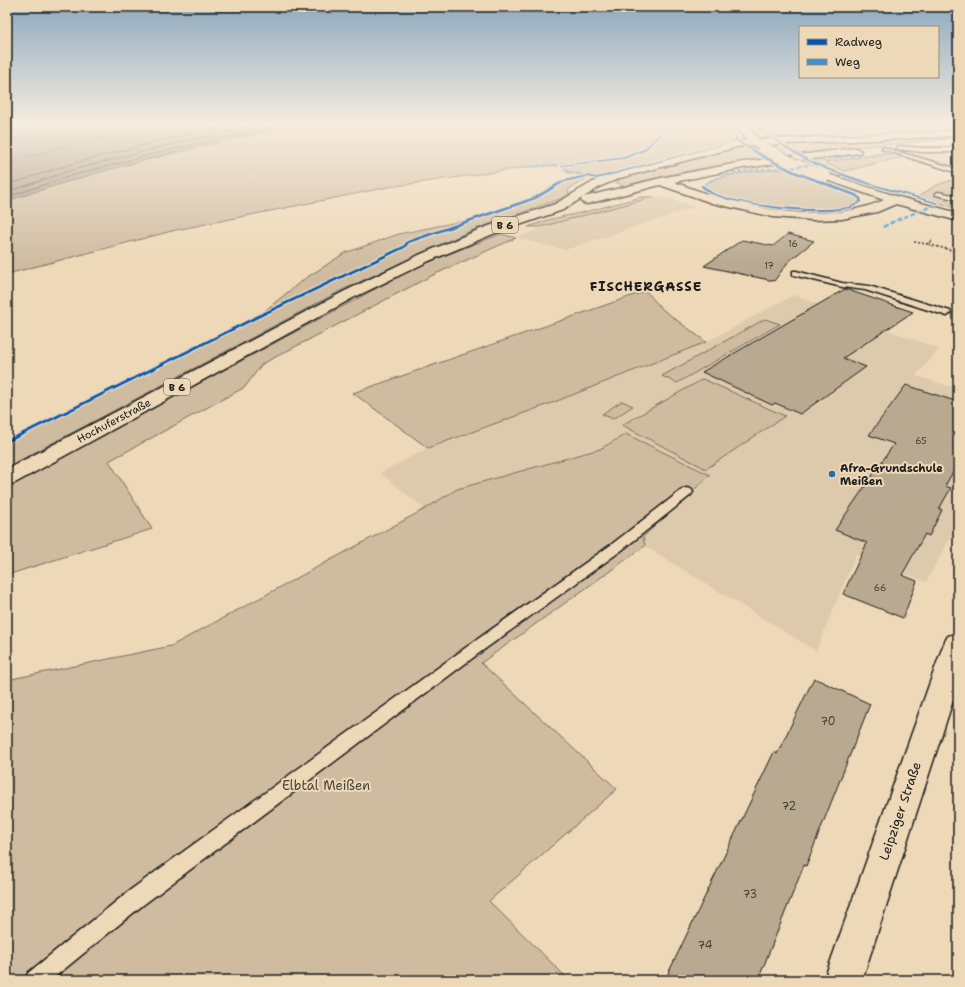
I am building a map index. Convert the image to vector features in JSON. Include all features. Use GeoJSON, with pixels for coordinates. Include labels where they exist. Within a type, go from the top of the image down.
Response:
{"type":"FeatureCollection","features":[{"type":"Feature","properties":{"kind":"main road"},"geometry":{"type":"LineString","coordinates":[[559,207],[597,184],[616,176],[638,170]]}},
{"type":"Feature","properties":{"kind":"main road","name":"B 6"},"geometry":{"type":"LineString","coordinates":[[559,207],[661,181],[717,170]]}},
{"type":"Feature","properties":{"kind":"main road"},"geometry":{"type":"LineString","coordinates":[[811,170],[895,200],[958,217]]}},
{"type":"Feature","properties":{"kind":"main road"},"geometry":{"type":"LineString","coordinates":[[661,181],[703,198],[734,207],[779,214],[835,216],[873,209],[895,200]]}},
{"type":"Feature","properties":{"kind":"main road","name":"Hochuferstraße"},"geometry":{"type":"LineString","coordinates":[[7,478],[348,295],[424,258],[488,231],[559,207]]}},
{"type":"Feature","properties":{"kind":"main road","name":"Leipziger Straße"},"geometry":{"type":"LineString","coordinates":[[843,980],[958,643]]}},
{"type":"Feature","properties":{"kind":"lane"},"geometry":{"type":"LineString","coordinates":[[938,194],[958,198]]}},
{"type":"Feature","properties":{"kind":"lane"},"geometry":{"type":"LineString","coordinates":[[796,273],[842,285],[866,288],[947,314]]}},
{"type":"Feature","properties":{"kind":"lane"},"geometry":{"type":"LineString","coordinates":[[35,980],[136,898],[473,650],[617,547],[687,492]]}},
{"type":"Feature","properties":{"kind":"path"},"geometry":{"type":"LineString","coordinates":[[927,244],[932,241]]}},
{"type":"Feature","properties":{"kind":"path"},"geometry":{"type":"LineString","coordinates":[[914,242],[958,252]]}},
{"type":"Feature","properties":{"kind":"shaded area"},"geometry":{"type":"Polygon","coordinates":[[[654,197],[665,197],[695,207],[565,250],[516,238],[556,222],[654,197]]]}},
{"type":"Feature","properties":{"kind":"shaded area","name":"Afra-Grundschule Meißen"},"geometry":{"type":"Polygon","coordinates":[[[794,295],[939,349],[916,376],[958,389],[958,524],[926,582],[856,554],[816,651],[645,546],[643,538],[709,475],[626,434],[600,449],[457,489],[425,509],[380,473],[428,448],[557,401],[706,342],[794,295]]]}},
{"type":"Feature","properties":{"kind":"green space"},"geometry":{"type":"Polygon","coordinates":[[[106,170],[508,170],[389,187],[176,230],[7,274],[7,201],[75,178],[106,170]]]}},
{"type":"Feature","properties":{"kind":"green space"},"geometry":{"type":"Polygon","coordinates":[[[566,170],[621,170],[595,176],[568,173],[566,170]]]}},
{"type":"Feature","properties":{"kind":"green space"},"geometry":{"type":"Polygon","coordinates":[[[649,170],[694,170],[649,179],[624,186],[613,181],[649,170]]]}},
{"type":"Feature","properties":{"kind":"green space"},"geometry":{"type":"Polygon","coordinates":[[[788,170],[850,194],[858,199],[858,202],[845,207],[831,209],[778,207],[739,201],[723,196],[711,191],[705,184],[730,175],[788,170]]]}},
{"type":"Feature","properties":{"kind":"green space"},"geometry":{"type":"Polygon","coordinates":[[[958,178],[958,209],[919,196],[937,185],[958,178]]]}},
{"type":"Feature","properties":{"kind":"green space"},"geometry":{"type":"Polygon","coordinates":[[[586,179],[569,189],[568,196],[470,231],[342,290],[7,467],[7,442],[257,317],[303,280],[345,253],[399,234],[472,219],[535,198],[564,181],[586,179]]]}},
{"type":"Feature","properties":{"kind":"green space"},"geometry":{"type":"Polygon","coordinates":[[[641,197],[654,197],[540,227],[528,227],[551,219],[585,212],[641,197]]]}},
{"type":"Feature","properties":{"kind":"green space"},"geometry":{"type":"Polygon","coordinates":[[[501,234],[516,238],[433,275],[262,364],[245,387],[109,461],[152,529],[7,575],[7,488],[420,265],[501,234]]]}},
{"type":"Feature","properties":{"kind":"green space"},"geometry":{"type":"Polygon","coordinates":[[[646,291],[662,309],[706,342],[557,401],[428,448],[353,393],[646,291]]]}},
{"type":"Feature","properties":{"kind":"green space"},"geometry":{"type":"Polygon","coordinates":[[[765,319],[780,324],[677,383],[662,376],[765,319]]]}},
{"type":"Feature","properties":{"kind":"green space"},"geometry":{"type":"Polygon","coordinates":[[[703,379],[785,416],[706,469],[622,425],[703,379]]]}},
{"type":"Feature","properties":{"kind":"green space"},"geometry":{"type":"Polygon","coordinates":[[[622,401],[633,406],[613,419],[602,414],[622,401]]]}},
{"type":"Feature","properties":{"kind":"green space","name":"Elbtal Meißen"},"geometry":{"type":"Polygon","coordinates":[[[626,434],[710,475],[643,537],[645,546],[481,663],[617,789],[489,901],[569,980],[7,980],[7,680],[171,646],[425,509],[457,489],[600,449],[626,434]]]}},
{"type":"Feature","properties":{"kind":"water"},"geometry":{"type":"Polygon","coordinates":[[[7,170],[109,170],[43,189],[7,201],[7,170]]]}},
{"type":"Feature","properties":{"kind":"building"},"geometry":{"type":"Polygon","coordinates":[[[788,234],[814,241],[788,262],[774,281],[704,266],[742,240],[773,246],[788,234]]]}},
{"type":"Feature","properties":{"kind":"building"},"geometry":{"type":"Polygon","coordinates":[[[845,289],[913,312],[843,358],[866,367],[800,414],[775,403],[772,405],[702,372],[845,289]]]}},
{"type":"Feature","properties":{"kind":"building"},"geometry":{"type":"Polygon","coordinates":[[[906,385],[958,402],[958,463],[945,486],[951,488],[939,509],[942,510],[929,536],[925,534],[902,575],[917,581],[903,618],[843,594],[867,543],[835,530],[894,444],[869,435],[906,385]]]}},
{"type":"Feature","properties":{"kind":"building"},"geometry":{"type":"Polygon","coordinates":[[[814,678],[870,704],[806,866],[804,865],[758,980],[665,980],[774,752],[777,754],[814,678]]]}},
{"type":"Feature","properties":{"kind":"marked path"},"geometry":{"type":"LineString","coordinates":[[566,170],[583,175]]}},
{"type":"Feature","properties":{"kind":"marked path"},"geometry":{"type":"LineString","coordinates":[[703,189],[702,186],[718,177],[739,172],[759,170]]}},
{"type":"Feature","properties":{"kind":"marked path"},"geometry":{"type":"LineString","coordinates":[[883,227],[901,217],[915,214],[938,203]]}},
{"type":"Feature","properties":{"kind":"cycle path"},"geometry":{"type":"LineString","coordinates":[[7,442],[257,317],[404,247],[408,242],[535,198],[564,181],[587,176],[597,178],[627,170]]}},
{"type":"Feature","properties":{"kind":"cycle path"},"geometry":{"type":"LineString","coordinates":[[702,186],[712,193],[730,199],[754,205],[780,208],[831,210],[850,207],[861,202],[855,195],[790,170]]}},
{"type":"Feature","properties":{"kind":"cycle path"},"geometry":{"type":"LineString","coordinates":[[829,170],[851,178],[938,203]]}},
{"type":"Feature","properties":{"kind":"place","name":"Afra-Grundschule Meißen"},"geometry":{"type":"Point","coordinates":[832,474]}},
{"type":"Feature","properties":{"kind":"district","name":"FISCHERGASSE"},"geometry":{"type":"Point","coordinates":[646,286]}}]}
